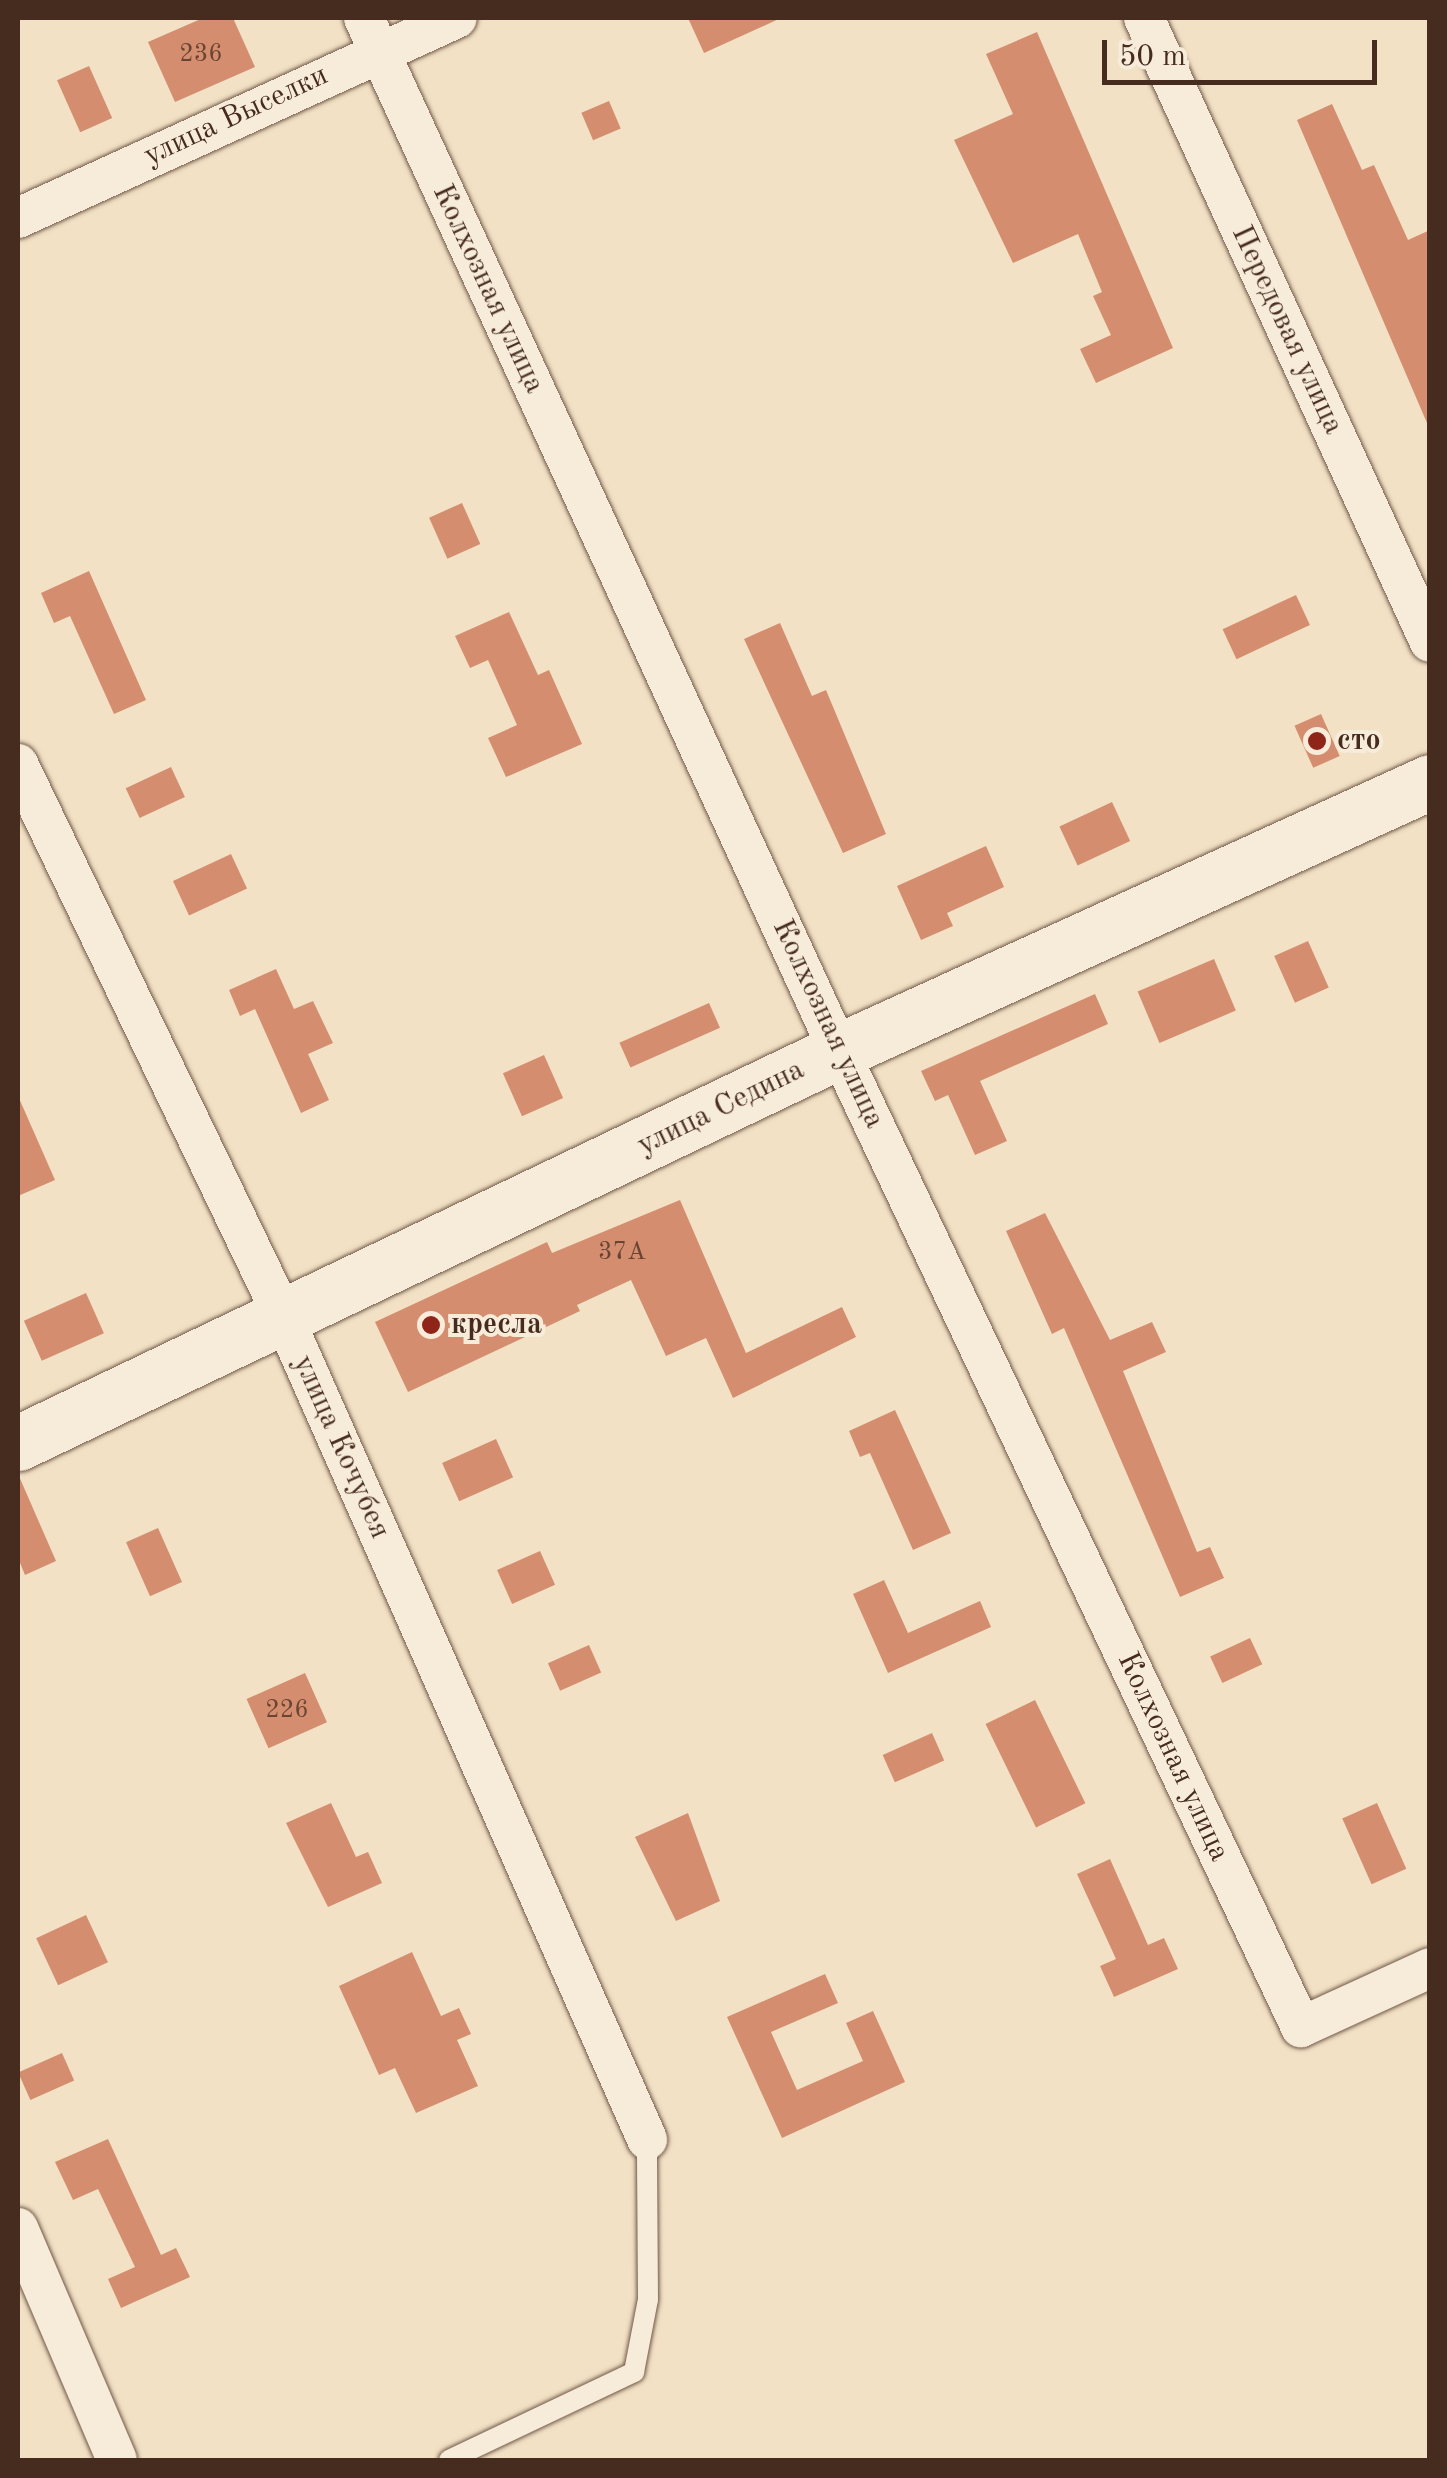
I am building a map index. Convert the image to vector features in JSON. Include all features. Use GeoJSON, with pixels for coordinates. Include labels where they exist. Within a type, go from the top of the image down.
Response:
{"type":"FeatureCollection","features":[{"type":"Feature","properties":{"kind":"main road","name":"улица Седина"},"geometry":{"type":"LineString","coordinates":[[18,1443],[840,1051],[1430,782]]}},
{"type":"Feature","properties":{"kind":"street","name":"улица Выселки"},"geometry":{"type":"LineString","coordinates":[[18,218],[371,34],[456,18]]}},
{"type":"Feature","properties":{"kind":"street","name":"Передовая улица"},"geometry":{"type":"LineString","coordinates":[[1144,18],[1430,642]]}},
{"type":"Feature","properties":{"kind":"street","name":"Колхозная улица"},"geometry":{"type":"LineString","coordinates":[[371,34],[840,1051],[1300,2028],[1430,1968]]}},
{"type":"Feature","properties":{"kind":"street","name":"улица Кочубея"},"geometry":{"type":"LineString","coordinates":[[18,764],[284,1318],[647,2140]]}},
{"type":"Feature","properties":{"kind":"street"},"geometry":{"type":"LineString","coordinates":[[18,2228],[117,2460]]}},
{"type":"Feature","properties":{"kind":"lane"},"geometry":{"type":"LineString","coordinates":[[449,2460],[634,2372],[648,2299],[647,2140]]}},
{"type":"Feature","properties":{"kind":"building"},"geometry":{"type":"Polygon","coordinates":[[[203,18],[233,18],[255,67],[175,102],[148,42],[203,18]]]}},
{"type":"Feature","properties":{"kind":"building"},"geometry":{"type":"Polygon","coordinates":[[[688,18],[781,18],[704,53],[688,18]]]}},
{"type":"Feature","properties":{"kind":"building"},"geometry":{"type":"Polygon","coordinates":[[[1037,32],[1173,348],[1096,383],[1080,349],[1111,335],[1093,296],[1102,292],[1078,234],[1013,263],[954,140],[1013,114],[986,54],[1037,32]]]}},
{"type":"Feature","properties":{"kind":"building"},"geometry":{"type":"Polygon","coordinates":[[[89,66],[112,118],[80,132],[57,80],[89,66]]]}},
{"type":"Feature","properties":{"kind":"building"},"geometry":{"type":"Polygon","coordinates":[[[609,101],[621,129],[593,140],[581,113],[609,101]]]}},
{"type":"Feature","properties":{"kind":"building"},"geometry":{"type":"Polygon","coordinates":[[[1332,104],[1362,170],[1374,165],[1408,240],[1430,230],[1430,430],[1297,120],[1332,104]]]}},
{"type":"Feature","properties":{"kind":"building"},"geometry":{"type":"Polygon","coordinates":[[[462,503],[480,544],[447,559],[429,518],[462,503]]]}},
{"type":"Feature","properties":{"kind":"building"},"geometry":{"type":"Polygon","coordinates":[[[89,571],[146,700],[114,714],[70,616],[54,623],[41,593],[89,571]]]}},
{"type":"Feature","properties":{"kind":"building"},"geometry":{"type":"Polygon","coordinates":[[[1296,595],[1310,625],[1237,659],[1223,629],[1296,595]]]}},
{"type":"Feature","properties":{"kind":"building"},"geometry":{"type":"Polygon","coordinates":[[[509,612],[538,675],[549,670],[582,744],[506,777],[488,738],[517,725],[488,660],[470,668],[455,636],[509,612]]]}},
{"type":"Feature","properties":{"kind":"building"},"geometry":{"type":"Polygon","coordinates":[[[780,623],[812,696],[826,690],[886,834],[843,853],[744,639],[780,623]]]}},
{"type":"Feature","properties":{"kind":"building","name":"сто"},"geometry":{"type":"Polygon","coordinates":[[[1321,714],[1340,756],[1313,768],[1295,726],[1321,714]]]}},
{"type":"Feature","properties":{"kind":"building"},"geometry":{"type":"Polygon","coordinates":[[[171,767],[185,797],[140,818],[126,788],[171,767]]]}},
{"type":"Feature","properties":{"kind":"building"},"geometry":{"type":"Polygon","coordinates":[[[1112,802],[1130,841],[1078,865],[1059,827],[1112,802]]]}},
{"type":"Feature","properties":{"kind":"building"},"geometry":{"type":"Polygon","coordinates":[[[986,846],[1004,887],[947,913],[953,926],[921,940],[897,886],[986,846]]]}},
{"type":"Feature","properties":{"kind":"building"},"geometry":{"type":"Polygon","coordinates":[[[231,854],[247,888],[189,915],[173,881],[231,854]]]}},
{"type":"Feature","properties":{"kind":"building"},"geometry":{"type":"Polygon","coordinates":[[[1308,941],[1329,988],[1295,1003],[1274,956],[1308,941]]]}},
{"type":"Feature","properties":{"kind":"building"},"geometry":{"type":"Polygon","coordinates":[[[1214,959],[1236,1011],[1159,1043],[1138,991],[1214,959]]]}},
{"type":"Feature","properties":{"kind":"building"},"geometry":{"type":"Polygon","coordinates":[[[276,969],[294,1009],[313,1001],[333,1043],[308,1054],[329,1100],[301,1113],[255,1009],[240,1016],[229,990],[276,969]]]}},
{"type":"Feature","properties":{"kind":"building"},"geometry":{"type":"Polygon","coordinates":[[[1095,994],[1108,1024],[980,1081],[1007,1141],[975,1155],[948,1095],[935,1101],[921,1071],[1095,994]]]}},
{"type":"Feature","properties":{"kind":"building"},"geometry":{"type":"Polygon","coordinates":[[[709,1003],[720,1028],[630,1068],[619,1043],[709,1003]]]}},
{"type":"Feature","properties":{"kind":"building"},"geometry":{"type":"Polygon","coordinates":[[[544,1055],[563,1098],[522,1116],[503,1073],[544,1055]]]}},
{"type":"Feature","properties":{"kind":"building"},"geometry":{"type":"Polygon","coordinates":[[[18,1096],[55,1180],[18,1196],[18,1096]]]}},
{"type":"Feature","properties":{"kind":"building"},"geometry":{"type":"Polygon","coordinates":[[[680,1200],[746,1353],[842,1307],[856,1337],[733,1398],[706,1338],[666,1356],[631,1280],[577,1305],[580,1311],[408,1392],[375,1322],[547,1242],[552,1253],[680,1200]]]}},
{"type":"Feature","properties":{"kind":"building"},"geometry":{"type":"Polygon","coordinates":[[[1045,1213],[1110,1340],[1152,1322],[1166,1352],[1123,1371],[1197,1552],[1210,1547],[1224,1578],[1180,1597],[1064,1328],[1052,1334],[1006,1231],[1045,1213]]]}},
{"type":"Feature","properties":{"kind":"building"},"geometry":{"type":"Polygon","coordinates":[[[86,1293],[104,1333],[42,1361],[24,1321],[86,1293]]]}},
{"type":"Feature","properties":{"kind":"building"},"geometry":{"type":"Polygon","coordinates":[[[895,1410],[951,1533],[913,1550],[870,1453],[860,1457],[849,1431],[895,1410]]]}},
{"type":"Feature","properties":{"kind":"building"},"geometry":{"type":"Polygon","coordinates":[[[496,1439],[513,1477],[459,1501],[442,1463],[496,1439]]]}},
{"type":"Feature","properties":{"kind":"building"},"geometry":{"type":"Polygon","coordinates":[[[18,1474],[56,1561],[25,1575],[18,1558],[18,1474]]]}},
{"type":"Feature","properties":{"kind":"building"},"geometry":{"type":"Polygon","coordinates":[[[158,1528],[182,1582],[150,1596],[126,1542],[158,1528]]]}},
{"type":"Feature","properties":{"kind":"building"},"geometry":{"type":"Polygon","coordinates":[[[540,1551],[555,1585],[512,1604],[497,1570],[540,1551]]]}},
{"type":"Feature","properties":{"kind":"building"},"geometry":{"type":"Polygon","coordinates":[[[884,1580],[908,1633],[980,1601],[991,1627],[888,1673],[853,1594],[884,1580]]]}},
{"type":"Feature","properties":{"kind":"building"},"geometry":{"type":"Polygon","coordinates":[[[1250,1638],[1262,1664],[1222,1683],[1210,1657],[1250,1638]]]}},
{"type":"Feature","properties":{"kind":"building"},"geometry":{"type":"Polygon","coordinates":[[[589,1645],[601,1672],[560,1691],[548,1663],[589,1645]]]}},
{"type":"Feature","properties":{"kind":"building"},"geometry":{"type":"Polygon","coordinates":[[[305,1673],[327,1722],[268,1748],[247,1699],[305,1673]]]}},
{"type":"Feature","properties":{"kind":"building"},"geometry":{"type":"Polygon","coordinates":[[[1035,1700],[1085,1803],[1036,1827],[986,1724],[1035,1700]]]}},
{"type":"Feature","properties":{"kind":"building"},"geometry":{"type":"Polygon","coordinates":[[[932,1733],[944,1760],[895,1782],[883,1755],[932,1733]]]}},
{"type":"Feature","properties":{"kind":"building"},"geometry":{"type":"Polygon","coordinates":[[[331,1803],[356,1857],[368,1852],[382,1883],[328,1907],[286,1823],[331,1803]]]}},
{"type":"Feature","properties":{"kind":"building"},"geometry":{"type":"Polygon","coordinates":[[[1377,1803],[1406,1869],[1372,1884],[1342,1818],[1377,1803]]]}},
{"type":"Feature","properties":{"kind":"building"},"geometry":{"type":"Polygon","coordinates":[[[688,1813],[720,1901],[676,1921],[635,1837],[688,1813]]]}},
{"type":"Feature","properties":{"kind":"building"},"geometry":{"type":"Polygon","coordinates":[[[1110,1859],[1148,1945],[1164,1938],[1178,1969],[1114,1997],[1100,1966],[1116,1959],[1077,1874],[1110,1859]]]}},
{"type":"Feature","properties":{"kind":"building"},"geometry":{"type":"Polygon","coordinates":[[[86,1915],[108,1962],[58,1985],[36,1938],[86,1915]]]}},
{"type":"Feature","properties":{"kind":"building"},"geometry":{"type":"Polygon","coordinates":[[[412,1952],[441,2016],[459,2008],[471,2034],[457,2040],[478,2086],[416,2113],[395,2068],[379,2075],[339,1986],[412,1952]]]}},
{"type":"Feature","properties":{"kind":"building"},"geometry":{"type":"Polygon","coordinates":[[[825,1974],[838,2003],[771,2032],[797,2090],[863,2061],[846,2023],[873,2011],[905,2082],[782,2138],[727,2017],[825,1974]]]}},
{"type":"Feature","properties":{"kind":"building"},"geometry":{"type":"Polygon","coordinates":[[[62,2053],[74,2080],[30,2100],[18,2073],[62,2053]]]}},
{"type":"Feature","properties":{"kind":"building"},"geometry":{"type":"Polygon","coordinates":[[[108,2139],[161,2255],[176,2248],[190,2277],[121,2308],[108,2279],[135,2267],[98,2189],[73,2200],[55,2162],[108,2139]]]}},
{"type":"Feature","properties":{"kind":"place","name":"сто"},"geometry":{"type":"Point","coordinates":[1317,741]}},
{"type":"Feature","properties":{"kind":"place","name":"кресла"},"geometry":{"type":"Point","coordinates":[431,1325]}}]}
